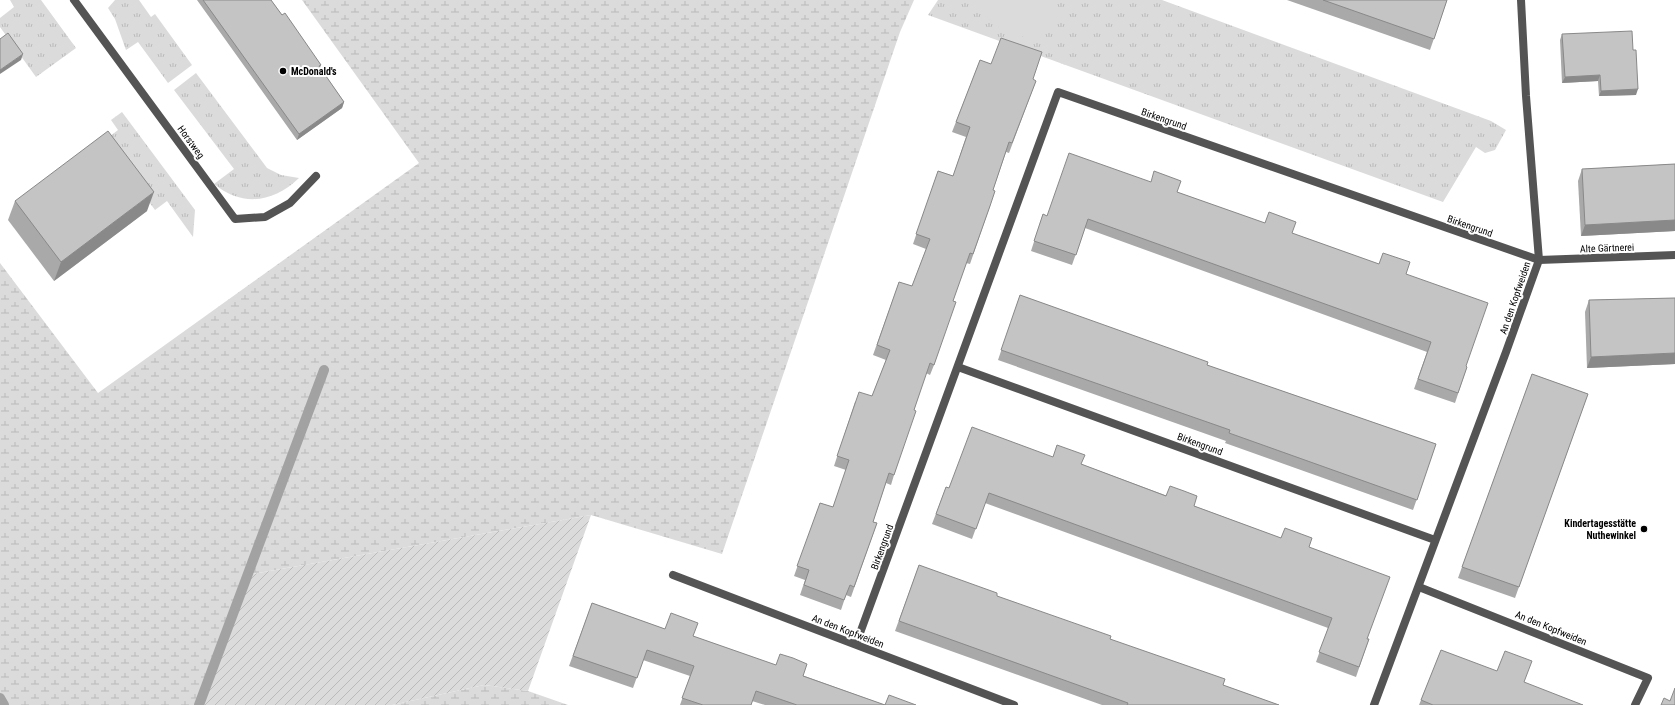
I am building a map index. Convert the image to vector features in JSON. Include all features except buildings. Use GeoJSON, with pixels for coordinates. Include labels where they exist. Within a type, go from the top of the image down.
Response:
{"type":"FeatureCollection","features":[{"type":"Feature","properties":{"kind":"street","name":"Horstweg"},"geometry":{"type":"LineString","coordinates":[[74,0],[235,219],[265,217],[290,203],[316,176]]}},
{"type":"Feature","properties":{"kind":"street","name":"An den Kopfweiden"},"geometry":{"type":"LineString","coordinates":[[1374,705],[1539,260],[1521,0]]}},
{"type":"Feature","properties":{"kind":"street","name":"Birkengrund"},"geometry":{"type":"LineString","coordinates":[[856,644],[1058,92],[1539,260]]}},
{"type":"Feature","properties":{"kind":"street","name":"Alte Gärtnerei"},"geometry":{"type":"LineString","coordinates":[[1539,260],[1675,255]]}},
{"type":"Feature","properties":{"kind":"street","name":"Birkengrund"},"geometry":{"type":"LineString","coordinates":[[958,367],[1435,540]]}},
{"type":"Feature","properties":{"kind":"street","name":"An den Kopfweiden"},"geometry":{"type":"LineString","coordinates":[[674,575],[1014,705]]}},
{"type":"Feature","properties":{"kind":"street","name":"An den Kopfweiden"},"geometry":{"type":"LineString","coordinates":[[1419,587],[1648,678],[1635,705]]}},
{"type":"Feature","properties":{"kind":"green space"},"geometry":{"type":"Polygon","coordinates":[[[10,0],[41,0],[76,48],[36,77],[0,27],[0,18],[14,7],[10,0]]]}},
{"type":"Feature","properties":{"kind":"green space"},"geometry":{"type":"Polygon","coordinates":[[[115,0],[139,0],[151,17],[155,14],[192,65],[168,83],[138,42],[126,50],[115,19],[108,8],[115,0]]]}},
{"type":"Feature","properties":{"kind":"green space"},"geometry":{"type":"Polygon","coordinates":[[[302,0],[914,0],[900,32],[722,554],[591,515],[252,574],[200,705],[0,705],[0,263],[98,393],[419,163],[302,0]]]}},
{"type":"Feature","properties":{"kind":"green space"},"geometry":{"type":"Polygon","coordinates":[[[938,0],[1162,0],[1491,121],[1506,130],[1495,150],[1485,153],[1476,147],[1443,202],[928,15],[938,0]]]}},
{"type":"Feature","properties":{"kind":"green space"},"geometry":{"type":"Polygon","coordinates":[[[978,0],[1052,0],[1054,20],[1043,34],[1027,38],[1002,30],[982,13],[978,0]]]}},
{"type":"Feature","properties":{"kind":"green space"},"geometry":{"type":"Polygon","coordinates":[[[196,73],[267,168],[281,175],[299,178],[279,193],[257,199],[246,199],[235,196],[214,184],[234,169],[174,90],[196,73]]]}},
{"type":"Feature","properties":{"kind":"green space"},"geometry":{"type":"Polygon","coordinates":[[[122,112],[195,210],[193,237],[167,201],[155,210],[104,141],[118,130],[111,120],[122,112]]]}},
{"type":"Feature","properties":{"kind":"green space"},"geometry":{"type":"Polygon","coordinates":[[[591,515],[528,691],[484,685],[392,705],[200,705],[252,574],[591,515]]]}},
{"type":"Feature","properties":{"kind":"green space"},"geometry":{"type":"Polygon","coordinates":[[[484,685],[528,691],[568,705],[392,705],[484,685]]]}},
{"type":"Feature","properties":{"kind":"waterway"},"geometry":{"type":"LineString","coordinates":[[199,705],[324,370]]}},
{"type":"Feature","properties":{"kind":"waterway"},"geometry":{"type":"LineString","coordinates":[[0,698],[4,705]]}},
{"type":"Feature","properties":{"kind":"place","name":"McDonald's"},"geometry":{"type":"Point","coordinates":[283,71]}},
{"type":"Feature","properties":{"kind":"place","name":"Kindertagesstätte Nuthewinkel"},"geometry":{"type":"Point","coordinates":[1644,529]}}]}
